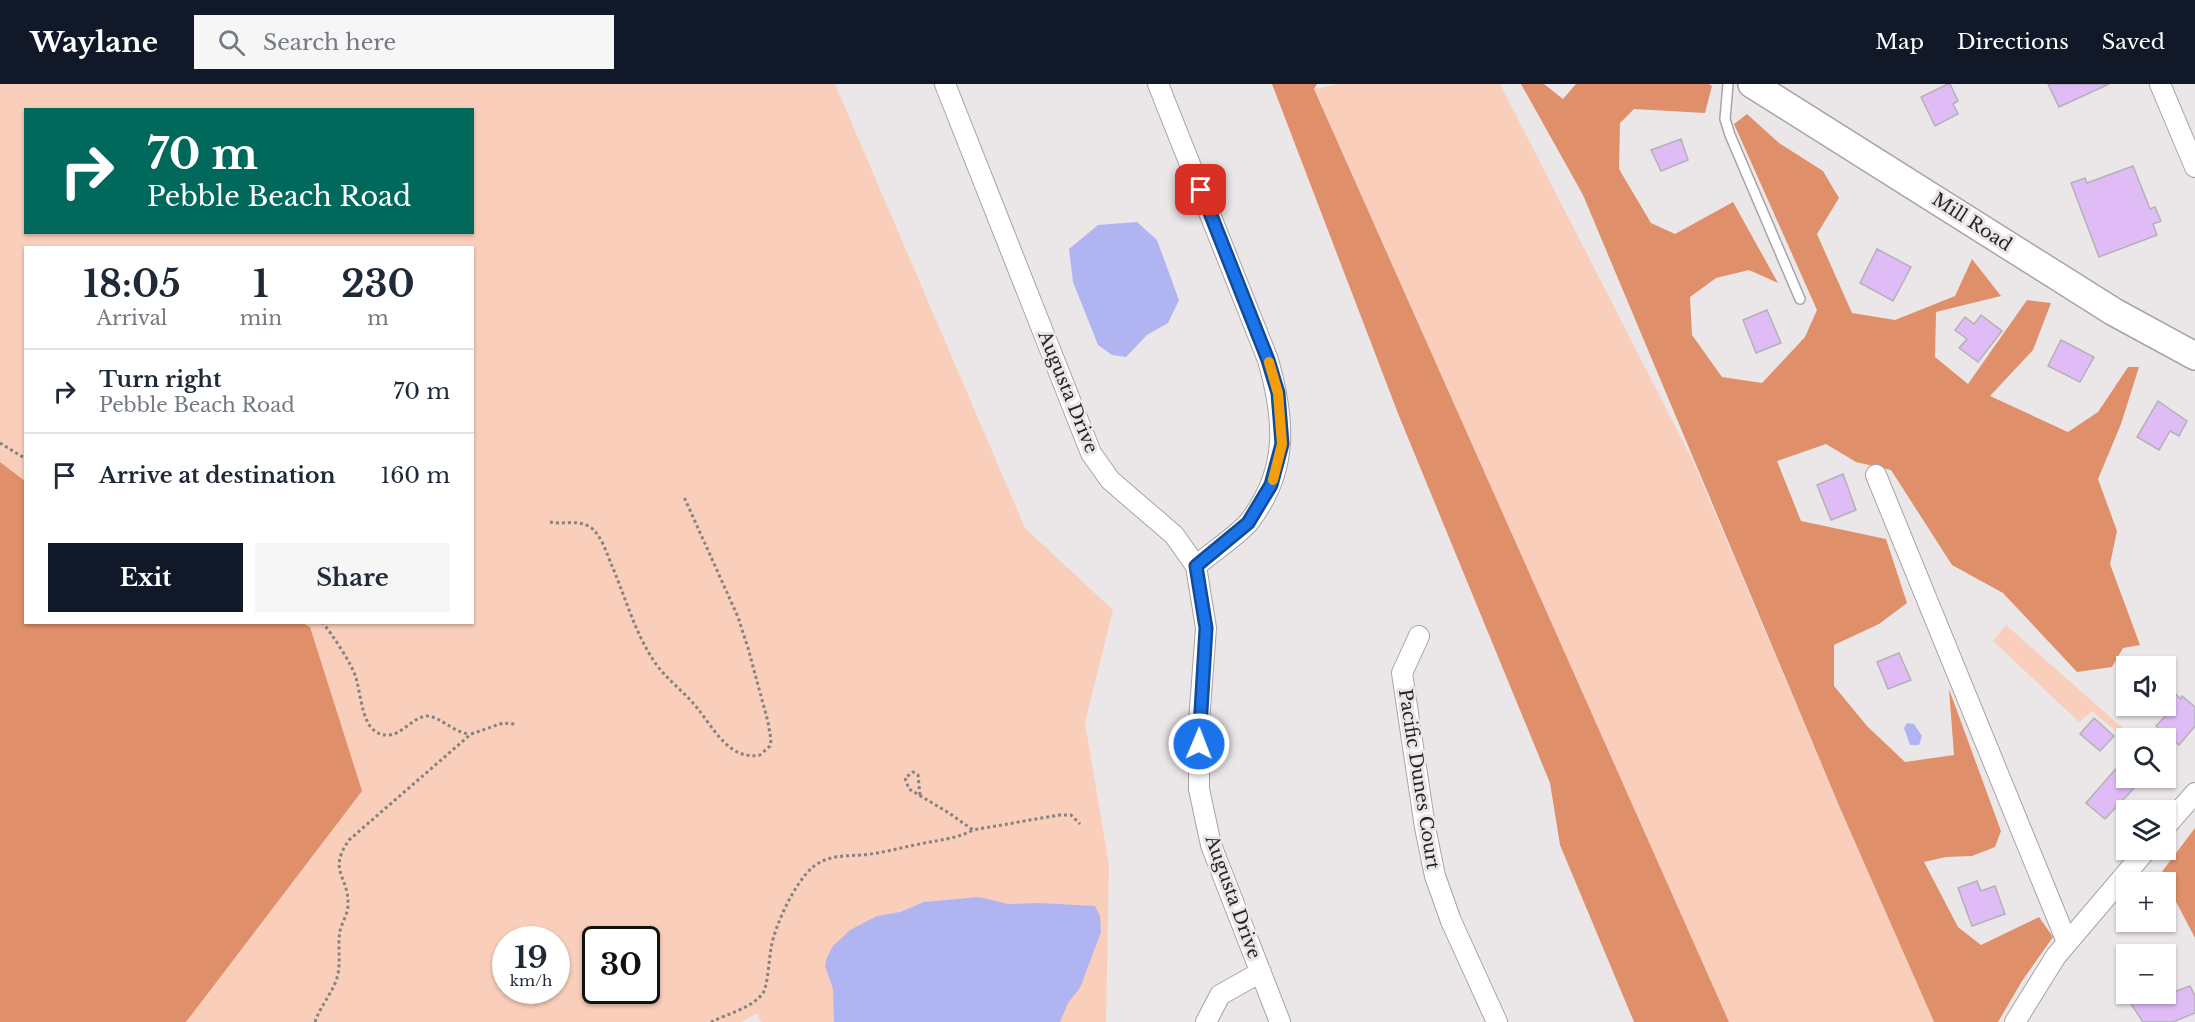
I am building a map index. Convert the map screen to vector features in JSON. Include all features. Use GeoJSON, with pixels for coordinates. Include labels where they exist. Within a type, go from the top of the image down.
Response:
{"type":"FeatureCollection","features":[{"type":"Feature","properties":{"kind":"main road","name":"Mill Road"},"geometry":{"type":"LineString","coordinates":[[1752,84],[2114,312],[2195,356]]}},
{"type":"Feature","properties":{"kind":"street","name":"Augusta Drive"},"geometry":{"type":"LineString","coordinates":[[945,84],[1091,453],[1110,480],[1174,535],[1196,566],[1206,628],[1199,722],[1199,789],[1212,845],[1280,1022]]}},
{"type":"Feature","properties":{"kind":"street"},"geometry":{"type":"LineString","coordinates":[[1158,84],[1268,360],[1278,393],[1282,444],[1271,485],[1248,523],[1196,566]]}},
{"type":"Feature","properties":{"kind":"street"},"geometry":{"type":"LineString","coordinates":[[2160,84],[2195,168]]}},
{"type":"Feature","properties":{"kind":"street"},"geometry":{"type":"LineString","coordinates":[[1876,475],[2067,942]]}},
{"type":"Feature","properties":{"kind":"street","name":"Pacific Dunes Court"},"geometry":{"type":"LineString","coordinates":[[1419,636],[1402,673],[1427,837],[1435,876],[1451,921],[1497,1022]]}},
{"type":"Feature","properties":{"kind":"street"},"geometry":{"type":"LineString","coordinates":[[2176,815],[2195,793]]}},
{"type":"Feature","properties":{"kind":"street"},"geometry":{"type":"LineString","coordinates":[[2015,1022],[2056,956],[2138,860]]}},
{"type":"Feature","properties":{"kind":"street"},"geometry":{"type":"LineString","coordinates":[[1206,1022],[1220,995],[1261,972]]}},
{"type":"Feature","properties":{"kind":"lane"},"geometry":{"type":"LineString","coordinates":[[1728,84],[1725,119],[1730,135],[1800,299]]}},
{"type":"Feature","properties":{"kind":"path"},"geometry":{"type":"LineString","coordinates":[[0,443],[24,458]]}},
{"type":"Feature","properties":{"kind":"path"},"geometry":{"type":"LineString","coordinates":[[549,522],[581,523],[590,527],[597,535],[619,583],[627,607],[659,669],[690,700],[726,744],[745,755],[760,755],[770,746],[771,740],[748,648],[738,617],[684,497]]}},
{"type":"Feature","properties":{"kind":"path"},"geometry":{"type":"LineString","coordinates":[[323,624],[355,674],[368,723],[376,733],[386,736],[397,733],[417,719],[428,716],[460,733],[471,734]]}},
{"type":"Feature","properties":{"kind":"path"},"geometry":{"type":"LineString","coordinates":[[315,1022],[336,981],[339,968],[340,933],[348,901],[338,863],[340,852],[348,840],[471,734],[503,723],[515,724]]}},
{"type":"Feature","properties":{"kind":"path"},"geometry":{"type":"LineString","coordinates":[[920,795],[918,775],[913,772],[905,778],[909,789],[973,830]]}},
{"type":"Feature","properties":{"kind":"path"},"geometry":{"type":"LineString","coordinates":[[711,1022],[758,999],[765,991],[775,932],[799,884],[815,865],[839,856],[894,851],[960,837],[973,830],[1059,814],[1071,815],[1080,824]]}},
{"type":"Feature","properties":{"kind":"shaded area"},"geometry":{"type":"Polygon","coordinates":[[[0,84],[835,84],[1025,528],[1113,610],[1085,723],[1109,865],[1106,1022],[761,1022],[757,1013],[741,1022],[186,1022],[268,913],[310,627],[304,624],[474,624],[474,246],[24,246],[24,480],[0,462],[0,84]]]}},
{"type":"Feature","properties":{"kind":"shaded area"},"geometry":{"type":"Polygon","coordinates":[[[1272,84],[1317,84],[1314,89],[1729,1022],[1634,1022],[1560,845],[1550,783],[1399,416],[1272,84]]]}},
{"type":"Feature","properties":{"kind":"shaded area"},"geometry":{"type":"Polygon","coordinates":[[[1338,84],[1500,84],[1692,459],[1840,808],[1934,1022],[1729,1022],[1314,89],[1338,84]]]}},
{"type":"Feature","properties":{"kind":"shaded area"},"geometry":{"type":"Polygon","coordinates":[[[1521,84],[1544,84],[1563,99],[1576,84],[1709,84],[1712,86],[1705,113],[1634,109],[1620,123],[1619,169],[1651,223],[1675,234],[1733,202],[1778,283],[1749,270],[1716,278],[1690,297],[1692,335],[1722,377],[1762,383],[1805,337],[1817,310],[1734,124],[1747,114],[1779,143],[1823,171],[1839,198],[1817,234],[1852,313],[1895,320],[1955,296],[1972,259],[2001,296],[1936,312],[1935,357],[1968,384],[2027,300],[2051,303],[2033,350],[1990,396],[2068,432],[2098,412],[2128,367],[2139,367],[2121,424],[2098,479],[2117,531],[2110,564],[2140,645],[2123,648],[2116,656],[2112,667],[2077,672],[2003,593],[1952,565],[1891,470],[1856,462],[1826,444],[1777,461],[1801,521],[1886,539],[1907,603],[1879,624],[1834,645],[1834,686],[1867,726],[1905,762],[1954,755],[1949,689],[2001,831],[1995,847],[1972,856],[1946,857],[1924,862],[1958,927],[1981,945],[2039,917],[2053,937],[2022,981],[1998,1022],[1934,1022],[1840,808],[1583,195],[1521,84]]]}},
{"type":"Feature","properties":{"kind":"shaded area"},"geometry":{"type":"Polygon","coordinates":[[[0,462],[24,480],[24,624],[305,624],[310,627],[362,791],[186,1022],[0,1022],[0,462]]]}},
{"type":"Feature","properties":{"kind":"shaded area"},"geometry":{"type":"Polygon","coordinates":[[[2006,625],[2122,728],[2116,728],[2116,731],[2092,711],[2079,722],[1993,641],[2006,625]]]}},
{"type":"Feature","properties":{"kind":"shaded area"},"geometry":{"type":"Polygon","coordinates":[[[2195,828],[2195,938],[2176,902],[2176,872],[2162,872],[2171,860],[2176,860],[2176,853],[2195,828]]]}},
{"type":"Feature","properties":{"kind":"water"},"geometry":{"type":"Polygon","coordinates":[[[1137,222],[1157,240],[1179,300],[1168,323],[1147,335],[1126,357],[1112,355],[1098,345],[1073,282],[1069,249],[1098,225],[1137,222]]]}},
{"type":"Feature","properties":{"kind":"water"},"geometry":{"type":"Polygon","coordinates":[[[1907,723],[1914,724],[1922,736],[1919,745],[1910,745],[1904,728],[1907,723]]]}},
{"type":"Feature","properties":{"kind":"water"},"geometry":{"type":"Polygon","coordinates":[[[979,897],[1008,904],[1095,906],[1100,916],[1101,932],[1080,988],[1068,1003],[1060,1022],[834,1022],[833,989],[825,966],[833,946],[850,930],[877,916],[900,912],[924,902],[979,897]]]}},
{"type":"Feature","properties":{"kind":"building"},"geometry":{"type":"Polygon","coordinates":[[[1948,84],[1958,101],[1953,104],[1958,114],[1935,126],[1921,97],[1948,84]]]}},
{"type":"Feature","properties":{"kind":"building"},"geometry":{"type":"Polygon","coordinates":[[[2048,84],[2109,84],[2059,107],[2048,84]]]}},
{"type":"Feature","properties":{"kind":"building"},"geometry":{"type":"Polygon","coordinates":[[[1681,139],[1688,160],[1661,171],[1651,150],[1681,139]]]}},
{"type":"Feature","properties":{"kind":"building"},"geometry":{"type":"Polygon","coordinates":[[[2133,166],[2150,209],[2155,207],[2161,221],[2153,224],[2157,235],[2099,257],[2071,183],[2085,178],[2087,183],[2133,166]]]}},
{"type":"Feature","properties":{"kind":"building"},"geometry":{"type":"Polygon","coordinates":[[[1877,249],[1911,267],[1893,301],[1860,283],[1877,249]]]}},
{"type":"Feature","properties":{"kind":"building"},"geometry":{"type":"Polygon","coordinates":[[[1767,310],[1781,343],[1756,353],[1743,320],[1767,310]]]}},
{"type":"Feature","properties":{"kind":"building"},"geometry":{"type":"Polygon","coordinates":[[[1981,315],[2002,331],[1978,362],[1959,348],[1967,339],[1955,330],[1965,317],[1974,324],[1981,315]]]}},
{"type":"Feature","properties":{"kind":"building"},"geometry":{"type":"Polygon","coordinates":[[[2061,340],[2094,357],[2080,382],[2048,366],[2061,340]]]}},
{"type":"Feature","properties":{"kind":"building"},"geometry":{"type":"Polygon","coordinates":[[[2158,401],[2187,421],[2179,436],[2170,431],[2159,450],[2137,437],[2158,401]]]}},
{"type":"Feature","properties":{"kind":"building"},"geometry":{"type":"Polygon","coordinates":[[[1843,474],[1856,510],[1831,520],[1817,485],[1843,474]]]}},
{"type":"Feature","properties":{"kind":"building"},"geometry":{"type":"Polygon","coordinates":[[[1899,653],[1911,680],[1888,689],[1877,662],[1899,653]]]}},
{"type":"Feature","properties":{"kind":"building"},"geometry":{"type":"Polygon","coordinates":[[[2176,695],[2181,699],[2182,696],[2195,707],[2195,726],[2179,745],[2176,743],[2176,728],[2156,726],[2165,716],[2176,716],[2176,695]]]}},
{"type":"Feature","properties":{"kind":"building"},"geometry":{"type":"Polygon","coordinates":[[[2094,718],[2114,736],[2100,751],[2080,734],[2094,718]]]}},
{"type":"Feature","properties":{"kind":"building"},"geometry":{"type":"Polygon","coordinates":[[[2116,769],[2116,788],[2134,788],[2123,800],[2116,800],[2116,807],[2105,819],[2086,803],[2116,769]]]}},
{"type":"Feature","properties":{"kind":"building"},"geometry":{"type":"Polygon","coordinates":[[[1977,881],[1981,891],[1995,886],[2005,914],[1972,926],[1958,888],[1977,881]]]}},
{"type":"Feature","properties":{"kind":"building"},"geometry":{"type":"Polygon","coordinates":[[[2190,986],[2195,996],[2195,1013],[2173,1022],[2143,1022],[2131,1004],[2176,1004],[2176,991],[2190,986]]]}},
{"type":"Feature","properties":{"kind":"slow traffic"},"geometry":{"type":"LineString","coordinates":[[1269,362],[1278,393],[1282,444],[1273,480]]}},
{"type":"Feature","properties":{"kind":"route"},"geometry":{"type":"LineString","coordinates":[[1199,744],[1206,628],[1196,566],[1248,523],[1271,485],[1282,444],[1278,393],[1268,360],[1201,190]]}}]}
